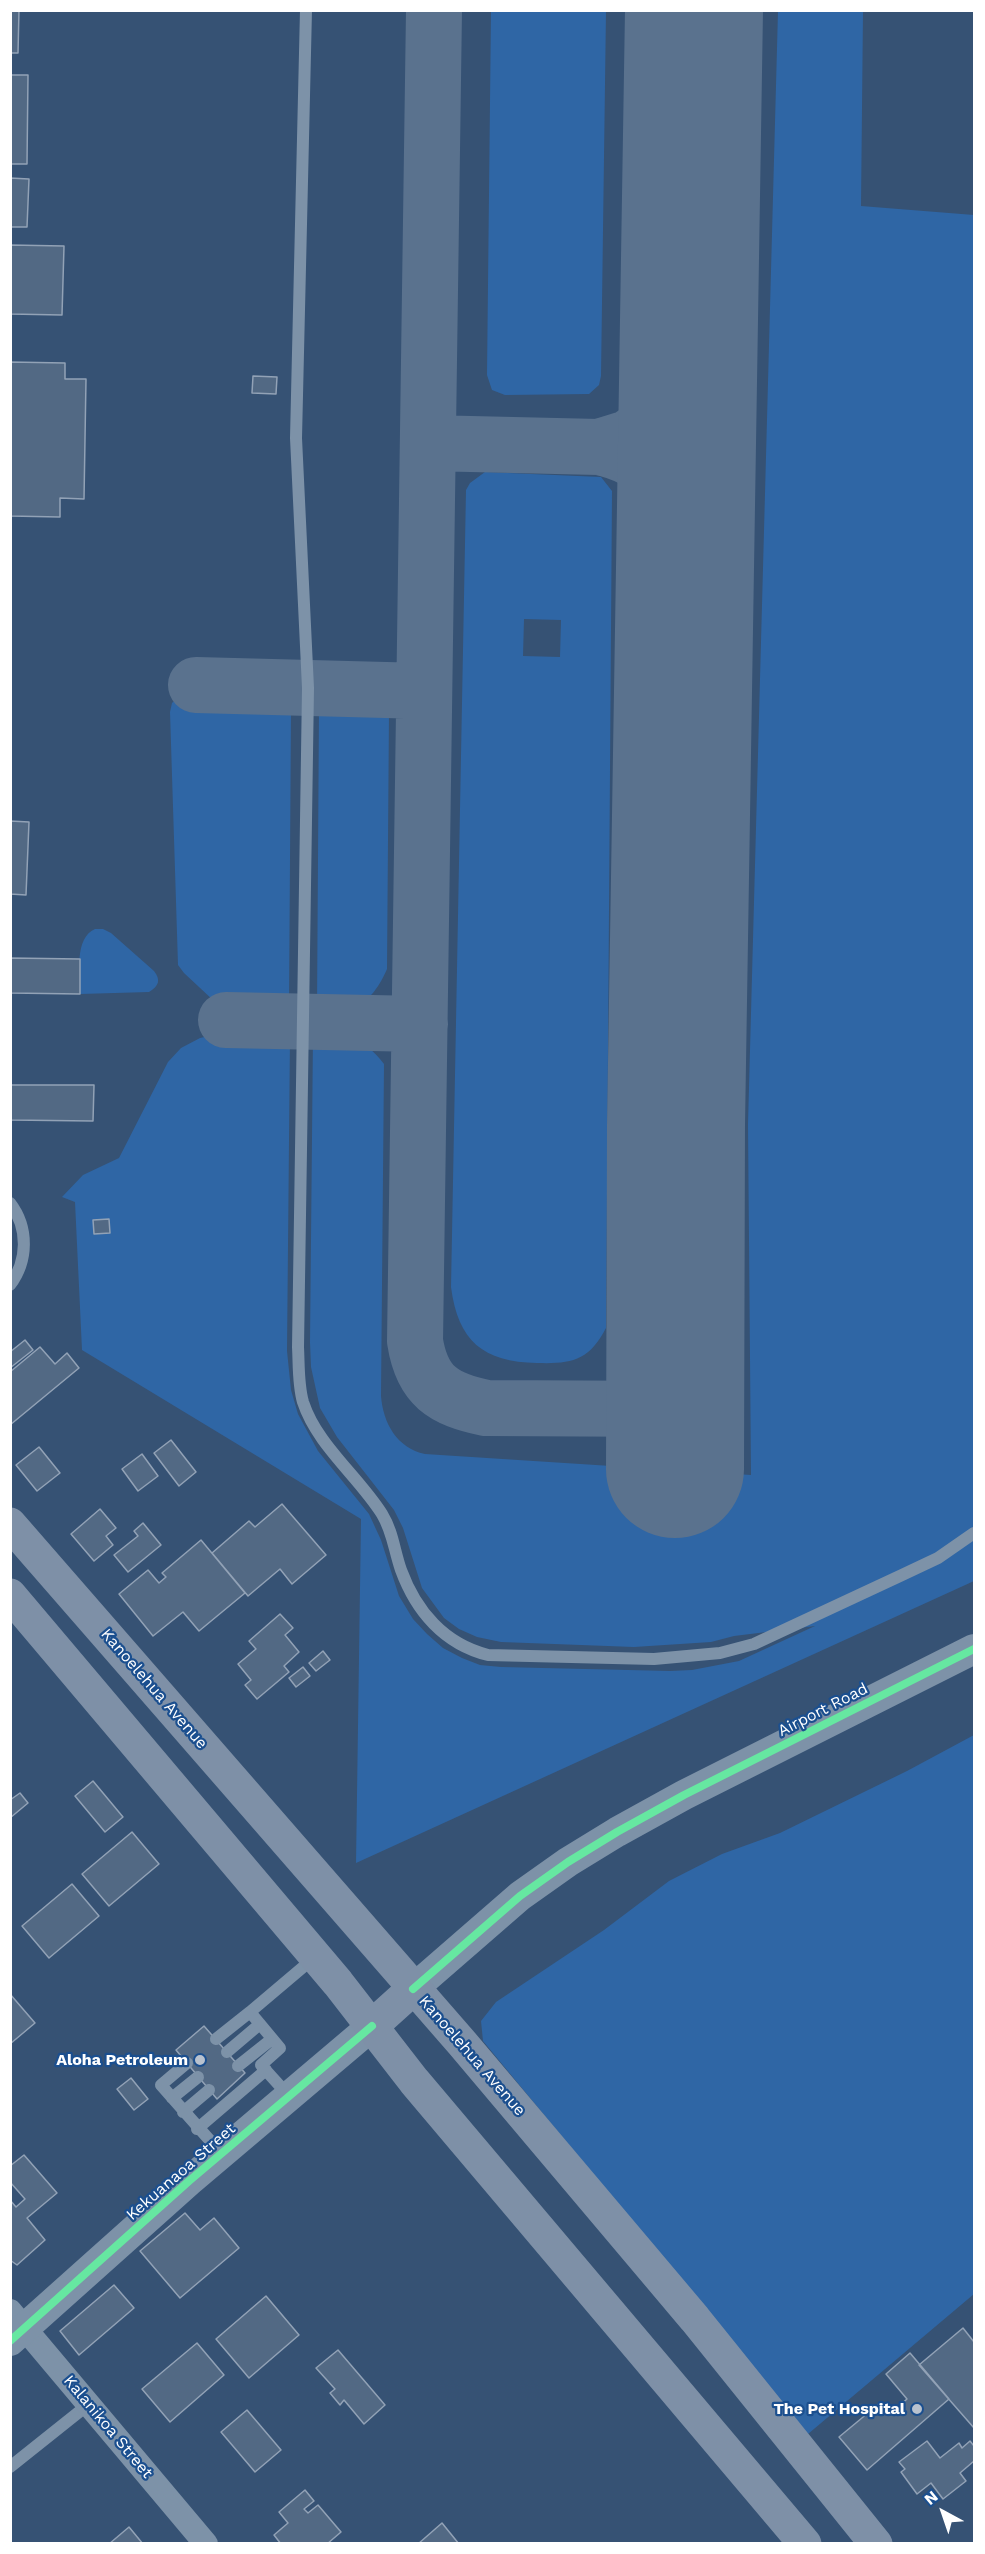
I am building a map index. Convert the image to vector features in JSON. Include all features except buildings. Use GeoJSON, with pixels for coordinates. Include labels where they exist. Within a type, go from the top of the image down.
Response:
{"type":"FeatureCollection","features":[{"type":"Feature","properties":{"kind":"highway","name":"Kanoelehua Avenue"},"geometry":{"type":"LineString","coordinates":[[10,1524],[462,2043],[695,2319],[876,2544]]}},
{"type":"Feature","properties":{"kind":"highway"},"geometry":{"type":"LineString","coordinates":[[10,1595],[316,1957],[414,2081],[805,2544]]}},
{"type":"Feature","properties":{"kind":"highway"},"geometry":{"type":"LineString","coordinates":[[372,2026],[413,1989]]}},
{"type":"Feature","properties":{"kind":"street","name":"Airport Road"},"geometry":{"type":"LineString","coordinates":[[413,1989],[520,1896],[568,1862],[684,1795],[975,1649]]}},
{"type":"Feature","properties":{"kind":"street","name":"Kekuanaoa Street"},"geometry":{"type":"LineString","coordinates":[[16,2327],[372,2026]]}},
{"type":"Feature","properties":{"kind":"street","name":"Kalanikoa Street"},"geometry":{"type":"LineString","coordinates":[[16,2327],[89,2404],[206,2544]]}},
{"type":"Feature","properties":{"kind":"lane"},"geometry":{"type":"LineString","coordinates":[[306,10],[296,438],[308,688],[298,1335],[299,1377],[303,1401],[314,1425],[381,1513],[391,1531],[400,1568],[416,1602],[443,1634],[472,1651],[488,1655],[654,1659],[720,1653],[754,1644],[902,1575],[938,1558],[975,1533]]}},
{"type":"Feature","properties":{"kind":"lane"},"geometry":{"type":"LineString","coordinates":[[10,1203],[21,1223],[24,1243],[23,1258],[17,1276],[10,1285]]}},
{"type":"Feature","properties":{"kind":"lane"},"geometry":{"type":"LineString","coordinates":[[216,2039],[316,1957]]}},
{"type":"Feature","properties":{"kind":"lane"},"geometry":{"type":"LineString","coordinates":[[250,2012],[280,2048],[261,2065],[289,2096]]}},
{"type":"Feature","properties":{"kind":"lane"},"geometry":{"type":"LineString","coordinates":[[227,2052],[261,2024]]}},
{"type":"Feature","properties":{"kind":"lane"},"geometry":{"type":"LineString","coordinates":[[238,2066],[272,2039]]}},
{"type":"Feature","properties":{"kind":"lane"},"geometry":{"type":"LineString","coordinates":[[187,2063],[161,2085],[221,2154]]}},
{"type":"Feature","properties":{"kind":"lane"},"geometry":{"type":"LineString","coordinates":[[197,2129],[266,2070]]}},
{"type":"Feature","properties":{"kind":"lane"},"geometry":{"type":"LineString","coordinates":[[172,2098],[198,2077]]}},
{"type":"Feature","properties":{"kind":"lane"},"geometry":{"type":"LineString","coordinates":[[183,2112],[209,2090]]}},
{"type":"Feature","properties":{"kind":"lane"},"geometry":{"type":"LineString","coordinates":[[10,2467],[89,2404]]}},
{"type":"Feature","properties":{"kind":"shaded area"},"geometry":{"type":"Polygon","coordinates":[[[491,11],[606,11],[601,376],[599,385],[589,394],[505,395],[492,390],[487,375],[491,11]]]}},
{"type":"Feature","properties":{"kind":"shaded area"},"geometry":{"type":"Polygon","coordinates":[[[778,11],[863,11],[861,206],[974,215],[974,1581],[356,1863],[361,1519],[82,1350],[75,1202],[62,1197],[83,1175],[119,1158],[168,1062],[181,1048],[200,1038],[219,1034],[290,1037],[287,1351],[291,1390],[298,1414],[318,1451],[369,1514],[381,1540],[399,1596],[413,1619],[443,1648],[480,1665],[670,1671],[692,1670],[739,1661],[815,1626],[734,1636],[711,1642],[634,1647],[501,1642],[477,1637],[459,1629],[444,1618],[422,1588],[403,1528],[394,1510],[337,1437],[320,1408],[311,1367],[310,1342],[313,1034],[335,1035],[361,1042],[384,1064],[381,1396],[388,1425],[399,1440],[415,1451],[425,1454],[751,1475],[748,1124],[778,11]]]}},
{"type":"Feature","properties":{"kind":"shaded area"},"geometry":{"type":"Polygon","coordinates":[[[485,472],[601,477],[612,491],[606,1328],[600,1339],[586,1354],[560,1363],[518,1362],[488,1353],[476,1345],[460,1322],[454,1306],[451,1287],[466,490],[470,483],[485,472]],[[524,619],[523,656],[560,657],[561,620],[524,619]]]}},
{"type":"Feature","properties":{"kind":"shaded area"},"geometry":{"type":"Polygon","coordinates":[[[177,698],[291,711],[289,1007],[246,1008],[214,1001],[178,965],[170,712],[172,703],[177,698]]]}},
{"type":"Feature","properties":{"kind":"shaded area"},"geometry":{"type":"Polygon","coordinates":[[[319,707],[383,709],[389,712],[387,969],[378,986],[364,1002],[348,1008],[317,1007],[319,707]]]}},
{"type":"Feature","properties":{"kind":"shaded area"},"geometry":{"type":"Polygon","coordinates":[[[95,929],[103,929],[111,933],[154,971],[158,977],[155,987],[149,992],[80,994],[81,948],[88,934],[95,929]]]}},
{"type":"Feature","properties":{"kind":"shaded area"},"geometry":{"type":"Polygon","coordinates":[[[974,1735],[974,2294],[808,2434],[483,2041],[481,2021],[496,2002],[604,1930],[669,1881],[722,1854],[780,1833],[907,1771],[974,1735]]]}},
{"type":"Feature","properties":{"kind":"taxiway"},"geometry":{"type":"LineString","coordinates":[[434,10],[415,1341],[423,1369],[437,1388],[458,1400],[486,1408],[676,1409]]}},
{"type":"Feature","properties":{"kind":"taxiway"},"geometry":{"type":"LineString","coordinates":[[428,443],[599,447],[628,438],[654,420],[675,391],[689,330]]}},
{"type":"Feature","properties":{"kind":"taxiway"},"geometry":{"type":"LineString","coordinates":[[599,447],[636,461],[660,482],[676,511],[686,548]]}},
{"type":"Feature","properties":{"kind":"taxiway"},"geometry":{"type":"LineString","coordinates":[[196,685],[424,691]]}},
{"type":"Feature","properties":{"kind":"taxiway"},"geometry":{"type":"LineString","coordinates":[[226,1020],[420,1024]]}},
{"type":"Feature","properties":{"kind":"runway"},"geometry":{"type":"LineString","coordinates":[[675,1469],[676,1125],[694,10]]}},
{"type":"Feature","properties":{"kind":"cycle path"},"geometry":{"type":"LineString","coordinates":[[413,1989],[520,1896],[568,1862],[617,1832],[684,1795],[974,1649]]}},
{"type":"Feature","properties":{"kind":"cycle path"},"geometry":{"type":"LineString","coordinates":[[10,2341],[189,2181],[372,2026]]}},
{"type":"Feature","properties":{"kind":"place","name":"Aloha Petroleum"},"geometry":{"type":"Point","coordinates":[200,2060]}},
{"type":"Feature","properties":{"kind":"place","name":"The Pet Hospital"},"geometry":{"type":"Point","coordinates":[917,2409]}}]}
